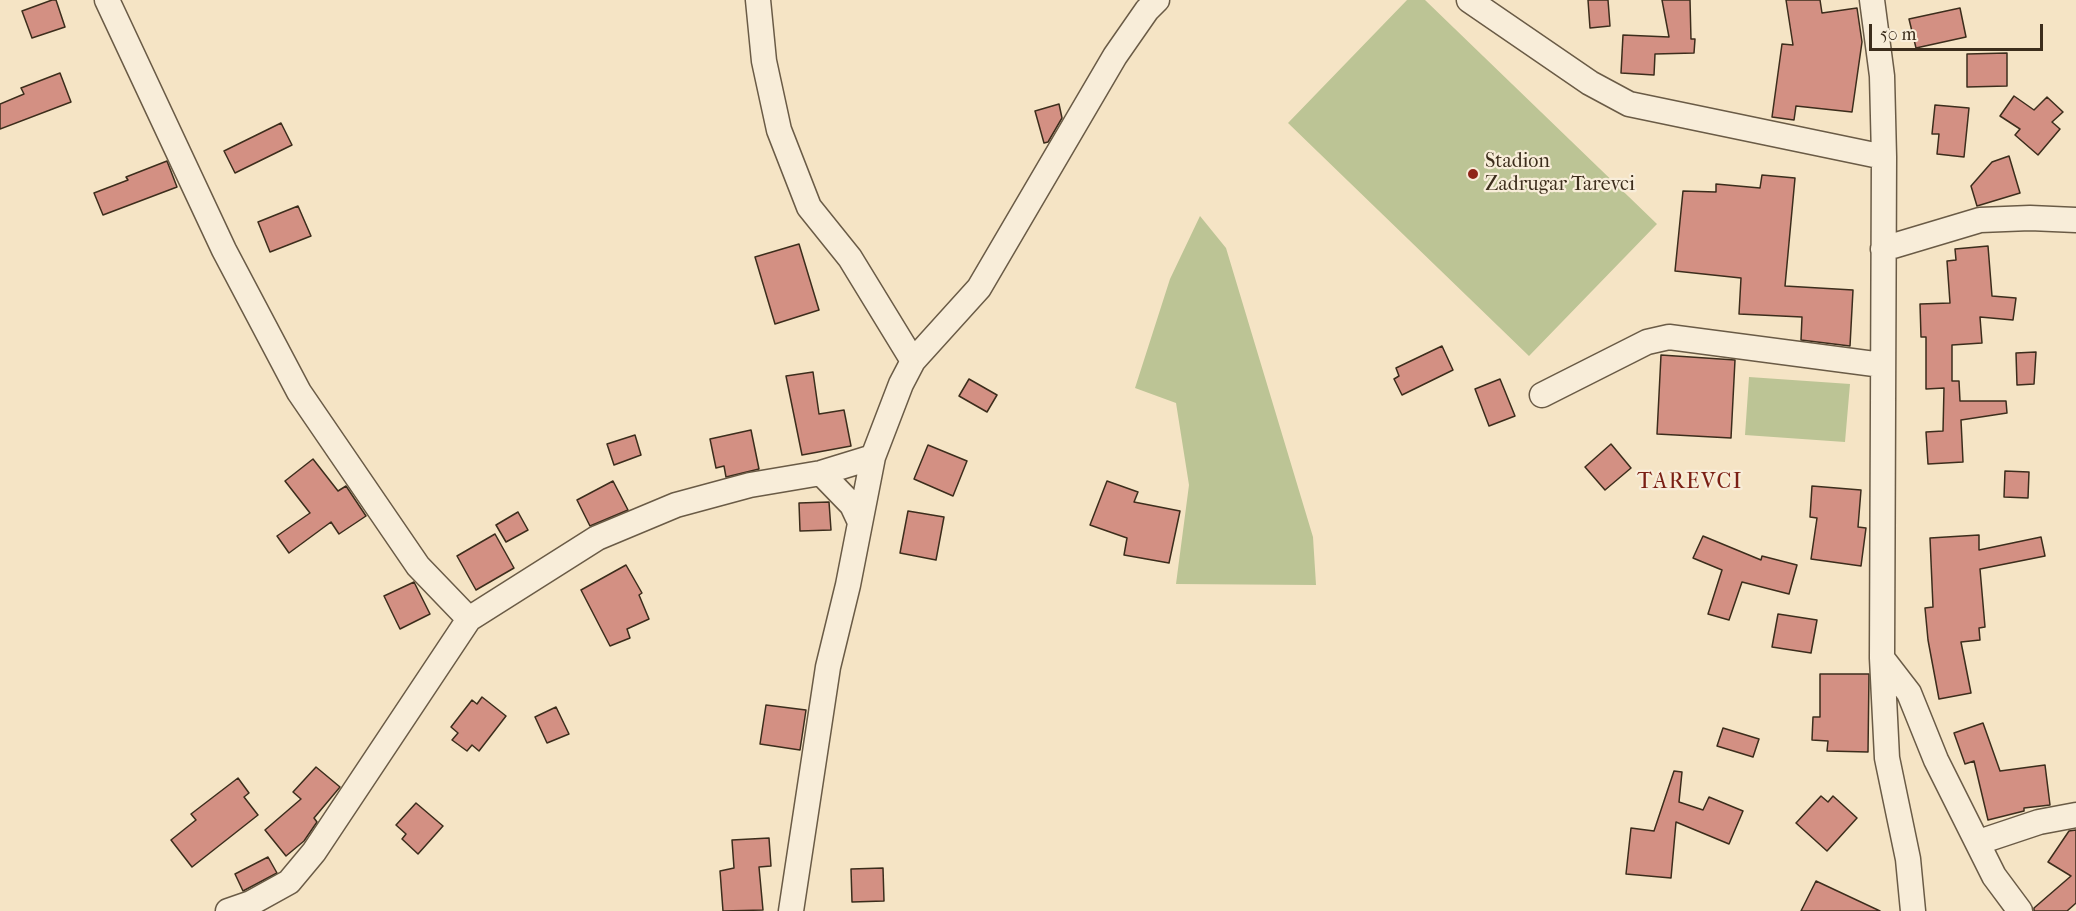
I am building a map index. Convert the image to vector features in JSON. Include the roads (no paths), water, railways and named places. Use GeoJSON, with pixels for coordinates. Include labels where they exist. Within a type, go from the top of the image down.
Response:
{"type":"FeatureCollection","features":[{"type":"Feature","properties":{"kind":"street"},"geometry":{"type":"LineString","coordinates":[[107,0],[224,250],[299,392],[418,566],[469,619]]}},
{"type":"Feature","properties":{"kind":"street"},"geometry":{"type":"LineString","coordinates":[[758,0],[764,61],[779,130],[809,207],[850,258],[913,361]]}},
{"type":"Feature","properties":{"kind":"street"},"geometry":{"type":"LineString","coordinates":[[791,911],[828,667],[848,585],[873,457],[901,384],[913,361],[980,288],[1114,56],[1147,10],[1157,0]]}},
{"type":"Feature","properties":{"kind":"street"},"geometry":{"type":"LineString","coordinates":[[1469,0],[1590,83],[1629,104],[1884,157]]}},
{"type":"Feature","properties":{"kind":"street"},"geometry":{"type":"LineString","coordinates":[[1872,0],[1882,76],[1884,157],[1882,658],[1887,758],[1908,859],[1913,911]]}},
{"type":"Feature","properties":{"kind":"street"},"geometry":{"type":"LineString","coordinates":[[1882,249],[1980,220],[2030,218],[2076,220]]}},
{"type":"Feature","properties":{"kind":"street"},"geometry":{"type":"LineString","coordinates":[[1542,395],[1647,342],[1669,337],[1882,365]]}},
{"type":"Feature","properties":{"kind":"street"},"geometry":{"type":"LineString","coordinates":[[228,911],[251,903],[289,882],[314,852],[469,619],[597,538],[676,505],[750,485],[821,473],[873,457]]}},
{"type":"Feature","properties":{"kind":"street"},"geometry":{"type":"LineString","coordinates":[[821,473],[852,505],[860,520]]}},
{"type":"Feature","properties":{"kind":"street"},"geometry":{"type":"LineString","coordinates":[[1882,658],[1909,693],[1936,760],[1994,876],[2020,911]]}},
{"type":"Feature","properties":{"kind":"street"},"geometry":{"type":"LineString","coordinates":[[1979,842],[2039,822],[2076,815]]}},
{"type":"Feature","properties":{"kind":"place","name":"Stadion Zadrugar Tarevci"},"geometry":{"type":"Point","coordinates":[1473,174]}},
{"type":"Feature","properties":{"kind":"district","name":"TAREVCI"},"geometry":{"type":"Point","coordinates":[1690,483]}}]}
